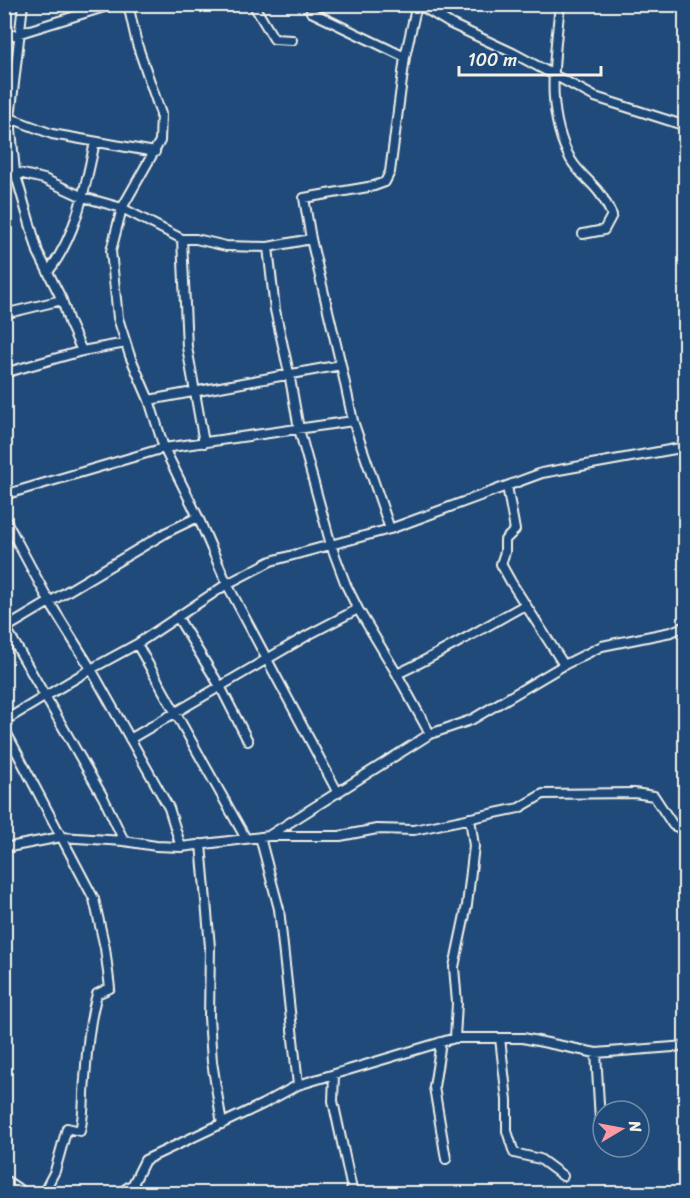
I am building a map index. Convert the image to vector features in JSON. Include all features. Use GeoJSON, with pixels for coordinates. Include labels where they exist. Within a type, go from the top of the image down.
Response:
{"type":"FeatureCollection","features":[{"type":"Feature","properties":{"kind":"street"},"geometry":{"type":"LineString","coordinates":[[23,4],[7,118],[15,172],[38,252],[62,300],[82,351]]}},
{"type":"Feature","properties":{"kind":"street"},"geometry":{"type":"LineString","coordinates":[[4,38],[114,4]]}},
{"type":"Feature","properties":{"kind":"street"},"geometry":{"type":"LineString","coordinates":[[128,4],[137,44],[161,114],[160,141],[122,208],[111,251],[118,318],[149,400],[164,448],[198,517],[227,584],[338,793]]}},
{"type":"Feature","properties":{"kind":"street"},"geometry":{"type":"LineString","coordinates":[[253,4],[274,39],[292,40]]}},
{"type":"Feature","properties":{"kind":"street"},"geometry":{"type":"LineString","coordinates":[[390,529],[352,421],[304,198],[385,182],[390,172],[405,57],[418,4],[451,24],[595,97],[686,126]]}},
{"type":"Feature","properties":{"kind":"street"},"geometry":{"type":"LineString","coordinates":[[560,4],[552,74],[554,108],[571,160],[599,192],[612,215],[604,230],[583,234]]}},
{"type":"Feature","properties":{"kind":"street"},"geometry":{"type":"LineString","coordinates":[[311,12],[405,57]]}},
{"type":"Feature","properties":{"kind":"street"},"geometry":{"type":"LineString","coordinates":[[7,118],[52,134],[155,152]]}},
{"type":"Feature","properties":{"kind":"street"},"geometry":{"type":"LineString","coordinates":[[48,272],[61,255],[83,197],[95,142]]}},
{"type":"Feature","properties":{"kind":"street"},"geometry":{"type":"LineString","coordinates":[[4,176],[15,172],[44,179],[83,197],[122,208],[182,239],[196,239],[226,246],[268,247],[311,239]]}},
{"type":"Feature","properties":{"kind":"street"},"geometry":{"type":"LineString","coordinates":[[182,239],[187,347],[204,444]]}},
{"type":"Feature","properties":{"kind":"street"},"geometry":{"type":"LineString","coordinates":[[268,247],[274,310],[299,429],[331,545],[358,609],[430,734]]}},
{"type":"Feature","properties":{"kind":"street"},"geometry":{"type":"LineString","coordinates":[[4,314],[62,300]]}},
{"type":"Feature","properties":{"kind":"street"},"geometry":{"type":"LineString","coordinates":[[4,373],[82,351],[126,343]]}},
{"type":"Feature","properties":{"kind":"street"},"geometry":{"type":"LineString","coordinates":[[149,400],[341,364]]}},
{"type":"Feature","properties":{"kind":"street"},"geometry":{"type":"LineString","coordinates":[[4,495],[164,448],[352,421]]}},
{"type":"Feature","properties":{"kind":"street"},"geometry":{"type":"LineString","coordinates":[[4,721],[91,669],[137,645],[227,584],[271,561],[390,529],[542,473],[686,447]]}},
{"type":"Feature","properties":{"kind":"street"},"geometry":{"type":"LineString","coordinates":[[507,486],[515,530],[505,540],[505,552],[501,564],[564,665]]}},
{"type":"Feature","properties":{"kind":"street"},"geometry":{"type":"LineString","coordinates":[[4,517],[50,603],[91,669],[169,808],[181,847]]}},
{"type":"Feature","properties":{"kind":"street"},"geometry":{"type":"LineString","coordinates":[[124,841],[103,797],[5,629],[167,532],[198,517]]}},
{"type":"Feature","properties":{"kind":"street"},"geometry":{"type":"LineString","coordinates":[[397,674],[431,658],[525,605]]}},
{"type":"Feature","properties":{"kind":"street"},"geometry":{"type":"LineString","coordinates":[[130,739],[268,661],[310,634],[358,609]]}},
{"type":"Feature","properties":{"kind":"street"},"geometry":{"type":"LineString","coordinates":[[178,618],[221,688],[248,741]]}},
{"type":"Feature","properties":{"kind":"street"},"geometry":{"type":"LineString","coordinates":[[264,836],[338,793],[430,734],[471,720],[564,665],[602,646],[671,632],[686,626]]}},
{"type":"Feature","properties":{"kind":"street"},"geometry":{"type":"LineString","coordinates":[[137,645],[245,837]]}},
{"type":"Feature","properties":{"kind":"street"},"geometry":{"type":"LineString","coordinates":[[4,728],[94,899],[105,948],[110,988],[97,994],[90,1021],[85,1110],[80,1131],[67,1128],[55,1171],[43,1194]]}},
{"type":"Feature","properties":{"kind":"street"},"geometry":{"type":"LineString","coordinates":[[4,848],[61,837],[181,847],[245,837],[340,836],[377,829],[414,830],[519,808],[543,794],[634,793],[654,796],[673,825],[686,831]]}},
{"type":"Feature","properties":{"kind":"street"},"geometry":{"type":"LineString","coordinates":[[455,1038],[457,1003],[454,967],[467,904],[474,846],[470,818]]}},
{"type":"Feature","properties":{"kind":"street"},"geometry":{"type":"LineString","coordinates":[[264,836],[279,909],[298,1085]]}},
{"type":"Feature","properties":{"kind":"street"},"geometry":{"type":"LineString","coordinates":[[201,844],[210,947],[209,1017],[212,1062],[222,1124]]}},
{"type":"Feature","properties":{"kind":"street"},"geometry":{"type":"LineString","coordinates":[[118,1194],[133,1184],[145,1160],[298,1085],[455,1038],[523,1038],[596,1053],[686,1046]]}},
{"type":"Feature","properties":{"kind":"street"},"geometry":{"type":"LineString","coordinates":[[500,1038],[507,1100],[507,1131],[514,1153],[540,1159],[563,1176]]}},
{"type":"Feature","properties":{"kind":"street"},"geometry":{"type":"LineString","coordinates":[[441,1042],[434,1087],[446,1159]]}},
{"type":"Feature","properties":{"kind":"street"},"geometry":{"type":"LineString","coordinates":[[596,1053],[599,1099]]}},
{"type":"Feature","properties":{"kind":"street"},"geometry":{"type":"LineString","coordinates":[[334,1075],[335,1110],[353,1194]]}},
{"type":"Feature","properties":{"kind":"street"},"geometry":{"type":"LineString","coordinates":[[4,1179],[26,1194]]}},
{"type":"Feature","properties":{"kind":"street"},"geometry":{"type":"LineString","coordinates":[[133,1184],[140,1194]]}}]}
